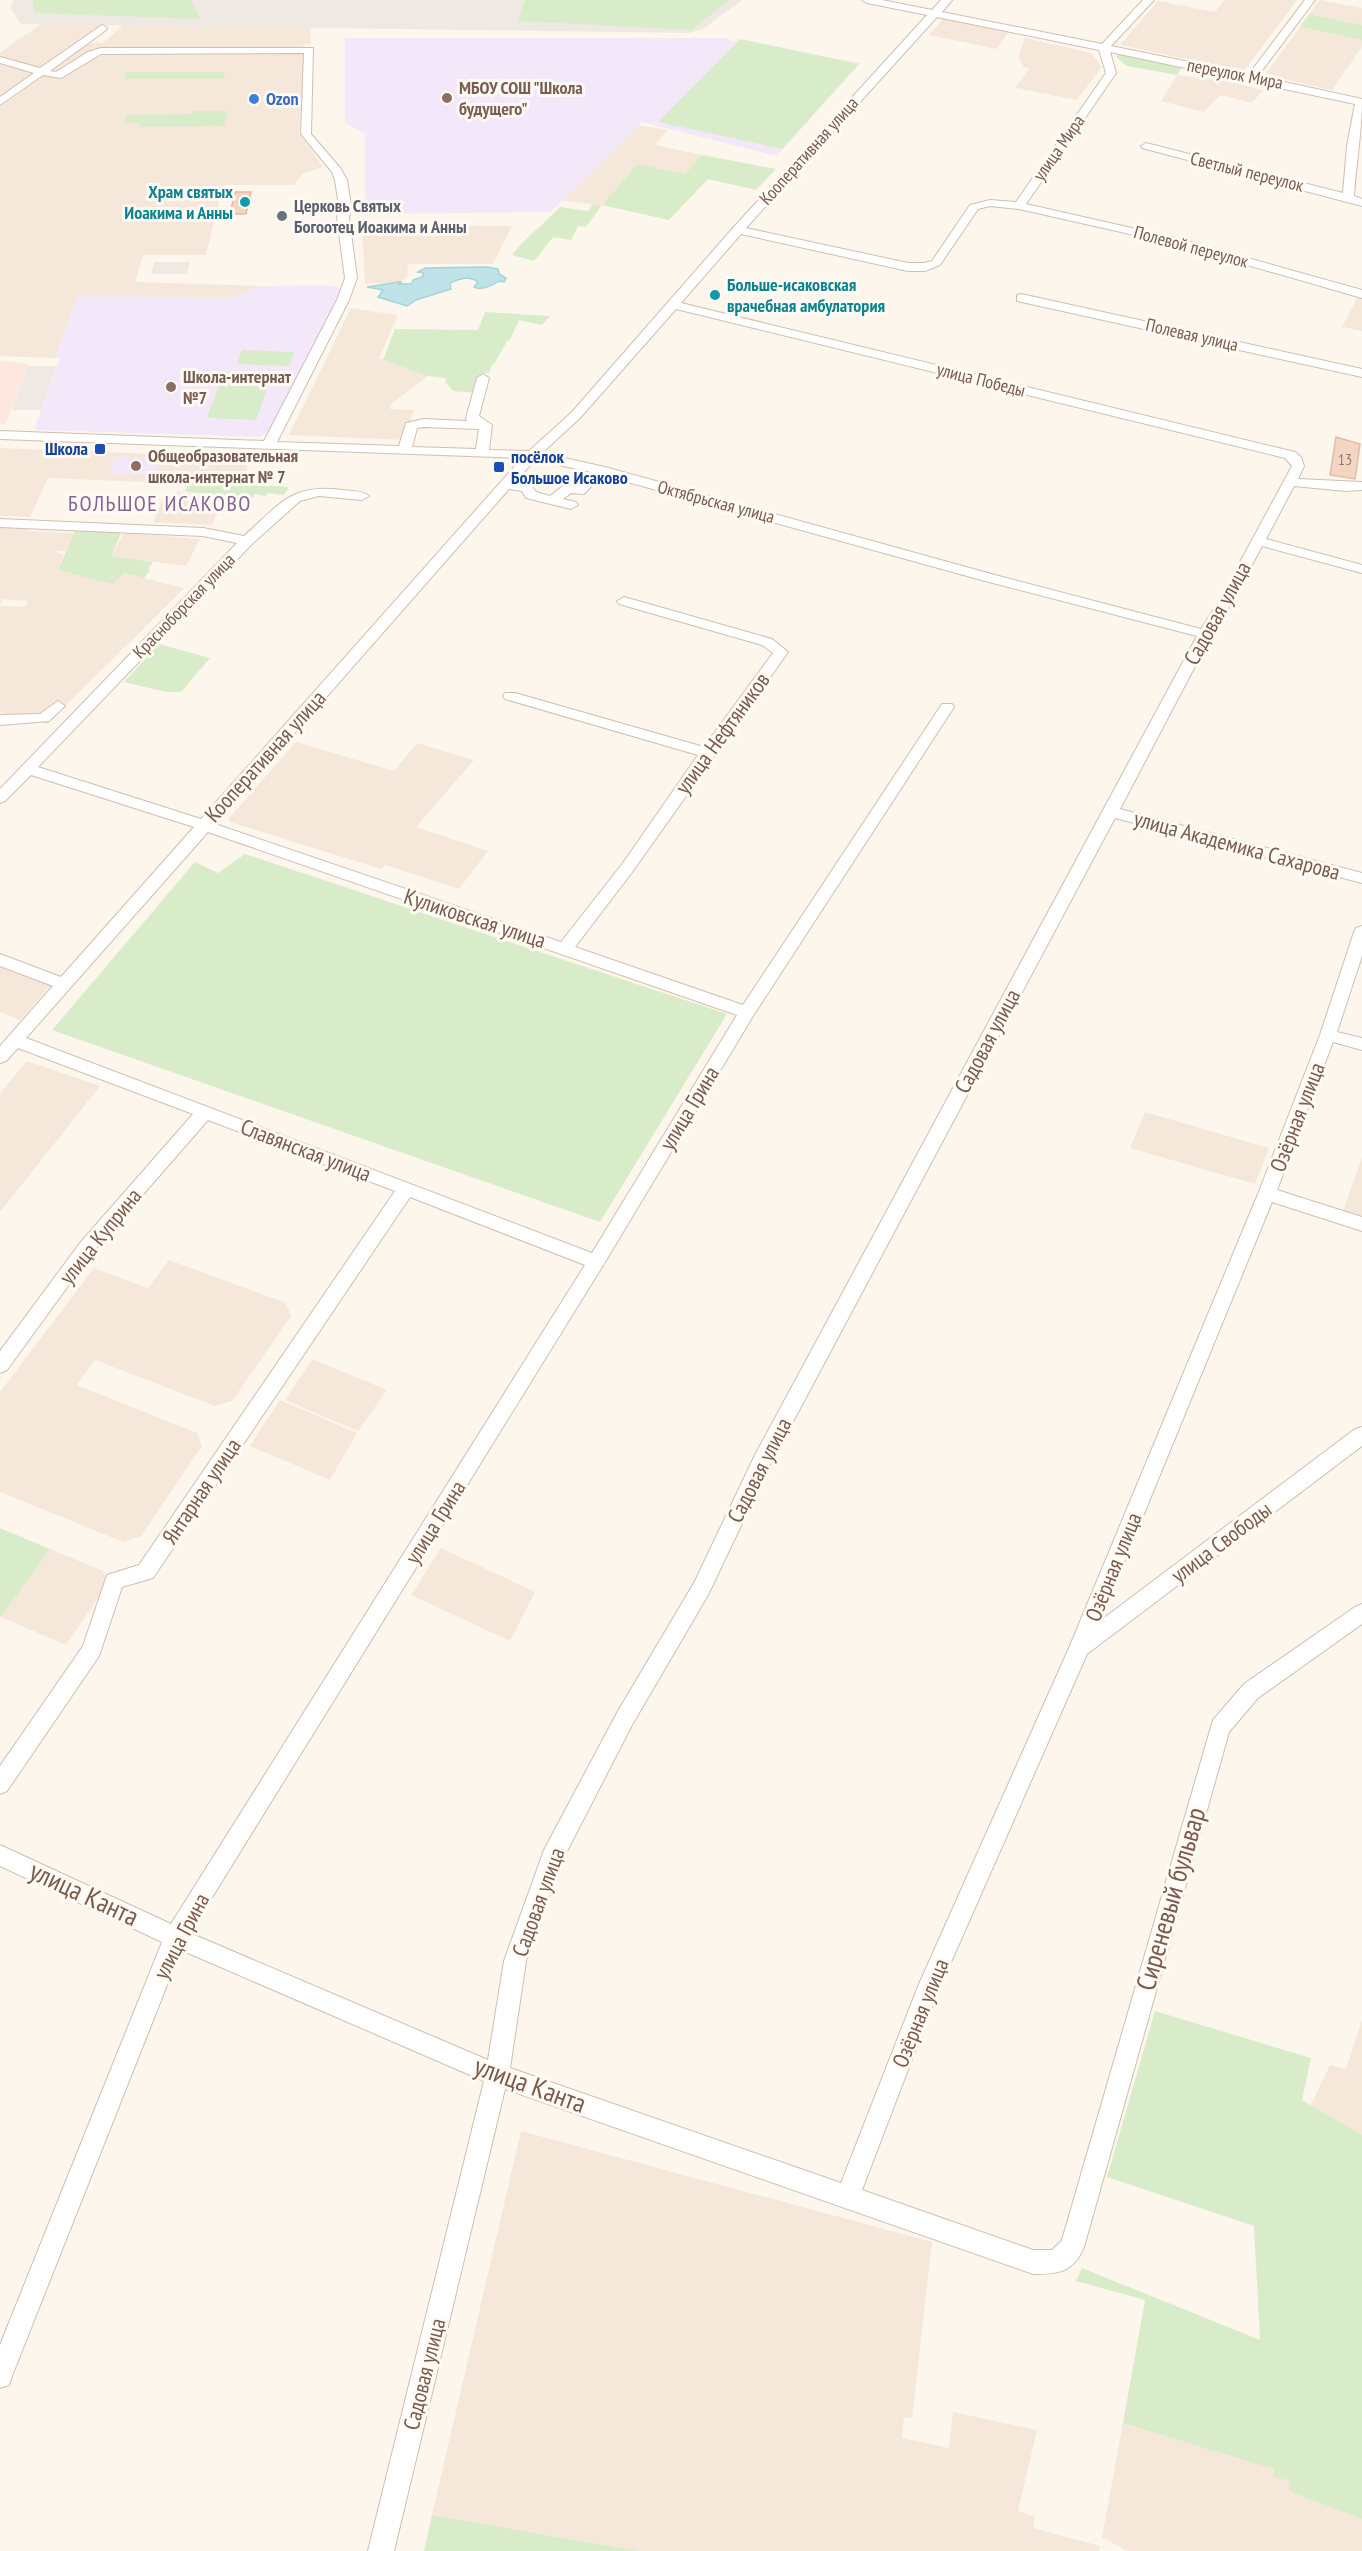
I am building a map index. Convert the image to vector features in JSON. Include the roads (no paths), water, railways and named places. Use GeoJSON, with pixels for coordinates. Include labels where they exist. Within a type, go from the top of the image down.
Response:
{"type":"FeatureCollection","features":[{"type":"Feature","properties":{"kind":"street","name":"переулок Мира"},"geometry":{"type":"LineString","coordinates":[[867,0],[1352,98],[1360,102],[1361,107]]}},
{"type":"Feature","properties":{"kind":"street","name":"Кооперативная улица"},"geometry":{"type":"LineString","coordinates":[[0,1057],[532,455],[576,415],[738,230],[947,0]]}},
{"type":"Feature","properties":{"kind":"street"},"geometry":{"type":"LineString","coordinates":[[1104,48],[1149,0]]}},
{"type":"Feature","properties":{"kind":"street"},"geometry":{"type":"LineString","coordinates":[[1251,78],[1310,0]]}},
{"type":"Feature","properties":{"kind":"street"},"geometry":{"type":"LineString","coordinates":[[0,102],[102,28]]}},
{"type":"Feature","properties":{"kind":"street","name":"улица Мира"},"geometry":{"type":"LineString","coordinates":[[738,230],[908,267],[925,267],[936,263],[974,207],[982,203],[1019,206],[1111,73],[1104,48]]}},
{"type":"Feature","properties":{"kind":"street"},"geometry":{"type":"LineString","coordinates":[[0,60],[57,76],[76,66],[93,53],[101,51],[309,50],[306,134],[337,171],[340,180],[345,206],[343,218],[351,278],[343,300],[269,444]]}},
{"type":"Feature","properties":{"kind":"street"},"geometry":{"type":"LineString","coordinates":[[1348,198],[1352,146],[1361,107]]}},
{"type":"Feature","properties":{"kind":"street","name":"Светлый переулок"},"geometry":{"type":"LineString","coordinates":[[1146,146],[1348,198],[1362,204]]}},
{"type":"Feature","properties":{"kind":"street","name":"Полевой переулок"},"geometry":{"type":"LineString","coordinates":[[1019,206],[1176,241],[1362,294]]}},
{"type":"Feature","properties":{"kind":"street","name":"Полевая улица"},"geometry":{"type":"LineString","coordinates":[[1021,298],[1362,373]]}},
{"type":"Feature","properties":{"kind":"street","name":"улица Победы"},"geometry":{"type":"LineString","coordinates":[[672,304],[1290,455]]}},
{"type":"Feature","properties":{"kind":"street"},"geometry":{"type":"LineString","coordinates":[[483,378],[472,418],[486,425]]}},
{"type":"Feature","properties":{"kind":"street"},"geometry":{"type":"LineString","coordinates":[[405,449],[411,426],[424,423],[486,425]]}},
{"type":"Feature","properties":{"kind":"street"},"geometry":{"type":"LineString","coordinates":[[482,452],[486,425]]}},
{"type":"Feature","properties":{"kind":"street","name":"Октябрьская улица"},"geometry":{"type":"LineString","coordinates":[[0,435],[532,455],[600,471],[990,578],[1205,634]]}},
{"type":"Feature","properties":{"kind":"street","name":"Садовая улица"},"geometry":{"type":"LineString","coordinates":[[381,2551],[496,2075],[515,1961],[552,1857],[625,1718],[701,1588],[762,1461],[1205,634],[1226,601],[1298,466],[1296,460],[1290,455]]}},
{"type":"Feature","properties":{"kind":"street"},"geometry":{"type":"LineString","coordinates":[[553,500],[569,488],[579,490],[600,471]]}},
{"type":"Feature","properties":{"kind":"street"},"geometry":{"type":"LineString","coordinates":[[1289,482],[1346,488],[1362,486]]}},
{"type":"Feature","properties":{"kind":"street"},"geometry":{"type":"LineString","coordinates":[[507,485],[526,488],[531,495],[571,505]]}},
{"type":"Feature","properties":{"kind":"street"},"geometry":{"type":"LineString","coordinates":[[247,541],[301,494],[362,496]]}},
{"type":"Feature","properties":{"kind":"street","name":"Красноборская улица"},"geometry":{"type":"LineString","coordinates":[[0,523],[203,532],[247,541]]}},
{"type":"Feature","properties":{"kind":"street","name":"Красноборская улица"},"geometry":{"type":"LineString","coordinates":[[0,798],[247,541]]}},
{"type":"Feature","properties":{"kind":"street"},"geometry":{"type":"LineString","coordinates":[[1257,541],[1362,569]]}},
{"type":"Feature","properties":{"kind":"street","name":"улица Нефтяников"},"geometry":{"type":"LineString","coordinates":[[565,948],[628,867],[781,652],[767,642],[624,601]]}},
{"type":"Feature","properties":{"kind":"street"},"geometry":{"type":"LineString","coordinates":[[510,696],[707,753]]}},
{"type":"Feature","properties":{"kind":"street"},"geometry":{"type":"LineString","coordinates":[[0,720],[44,718],[58,706]]}},
{"type":"Feature","properties":{"kind":"street","name":"улица Грина"},"geometry":{"type":"LineString","coordinates":[[0,2376],[175,1936],[596,1262],[747,1012],[947,707]]}},
{"type":"Feature","properties":{"kind":"street","name":"Куликовская улица"},"geometry":{"type":"LineString","coordinates":[[28,769],[203,825],[747,1012]]}},
{"type":"Feature","properties":{"kind":"street","name":"улица Академика Сахарова"},"geometry":{"type":"LineString","coordinates":[[1111,812],[1362,878]]}},
{"type":"Feature","properties":{"kind":"street","name":"Озёрная улица"},"geometry":{"type":"LineString","coordinates":[[848,2196],[927,1992],[1079,1648],[1267,1194],[1328,1035],[1362,932]]}},
{"type":"Feature","properties":{"kind":"street"},"geometry":{"type":"LineString","coordinates":[[0,960],[63,984]]}},
{"type":"Feature","properties":{"kind":"street"},"geometry":{"type":"LineString","coordinates":[[1328,1035],[1362,1044]]}},
{"type":"Feature","properties":{"kind":"street","name":"Славянская улица"},"geometry":{"type":"LineString","coordinates":[[14,1040],[596,1262]]}},
{"type":"Feature","properties":{"kind":"street","name":"улица Куприна"},"geometry":{"type":"LineString","coordinates":[[0,1365],[86,1248],[205,1112]]}},
{"type":"Feature","properties":{"kind":"street","name":"Янтарная улица"},"geometry":{"type":"LineString","coordinates":[[0,1784],[92,1650],[114,1581],[146,1572],[406,1188]]}},
{"type":"Feature","properties":{"kind":"street"},"geometry":{"type":"LineString","coordinates":[[1267,1194],[1362,1224]]}},
{"type":"Feature","properties":{"kind":"street","name":"улица Свободы"},"geometry":{"type":"LineString","coordinates":[[1079,1648],[1362,1435]]}},
{"type":"Feature","properties":{"kind":"street","name":"Сиреневый бульвар"},"geometry":{"type":"LineString","coordinates":[[1072,2247],[1220,1727],[1251,1691],[1362,1613]]}},
{"type":"Feature","properties":{"kind":"street","name":"улица Канта"},"geometry":{"type":"LineString","coordinates":[[0,1856],[175,1936],[496,2075],[1033,2262],[1057,2262],[1072,2247]]}},
{"type":"Feature","properties":{"kind":"water"},"geometry":{"type":"Polygon","coordinates":[[[486,267],[498,269],[499,274],[506,278],[504,282],[499,281],[479,288],[474,287],[478,282],[475,280],[461,279],[450,283],[451,289],[416,300],[407,306],[378,297],[383,290],[367,287],[399,282],[401,282],[399,284],[412,284],[413,280],[422,277],[424,273],[418,272],[425,268],[486,267]]]}},
{"type":"Feature","properties":{"kind":"place","name":"МБОУ СОШ \"Школа будущего\""},"geometry":{"type":"Point","coordinates":[447,98]}},
{"type":"Feature","properties":{"kind":"place","name":"Ozon"},"geometry":{"type":"Point","coordinates":[254,99]}},
{"type":"Feature","properties":{"kind":"place","name":"Храм святых Иоакима и Анны"},"geometry":{"type":"Point","coordinates":[245,202]}},
{"type":"Feature","properties":{"kind":"place","name":"Церковь Святых Богоотец Иоакима и Анны"},"geometry":{"type":"Point","coordinates":[282,216]}},
{"type":"Feature","properties":{"kind":"place","name":"Больше-исаковская врачебная амбулатория"},"geometry":{"type":"Point","coordinates":[715,295]}},
{"type":"Feature","properties":{"kind":"place","name":"Школа-интернат №7"},"geometry":{"type":"Point","coordinates":[171,387]}},
{"type":"Feature","properties":{"kind":"place","name":"Школа"},"geometry":{"type":"Point","coordinates":[100,449]}},
{"type":"Feature","properties":{"kind":"place","name":"Общеобразовательная школа-интернат № 7"},"geometry":{"type":"Point","coordinates":[136,466]}},
{"type":"Feature","properties":{"kind":"place","name":"посёлок Большое Исаково"},"geometry":{"type":"Point","coordinates":[499,467]}},
{"type":"Feature","properties":{"kind":"district","name":"БОЛЬШОЕ ИСАКОВО"},"geometry":{"type":"Point","coordinates":[160,503]}}]}
